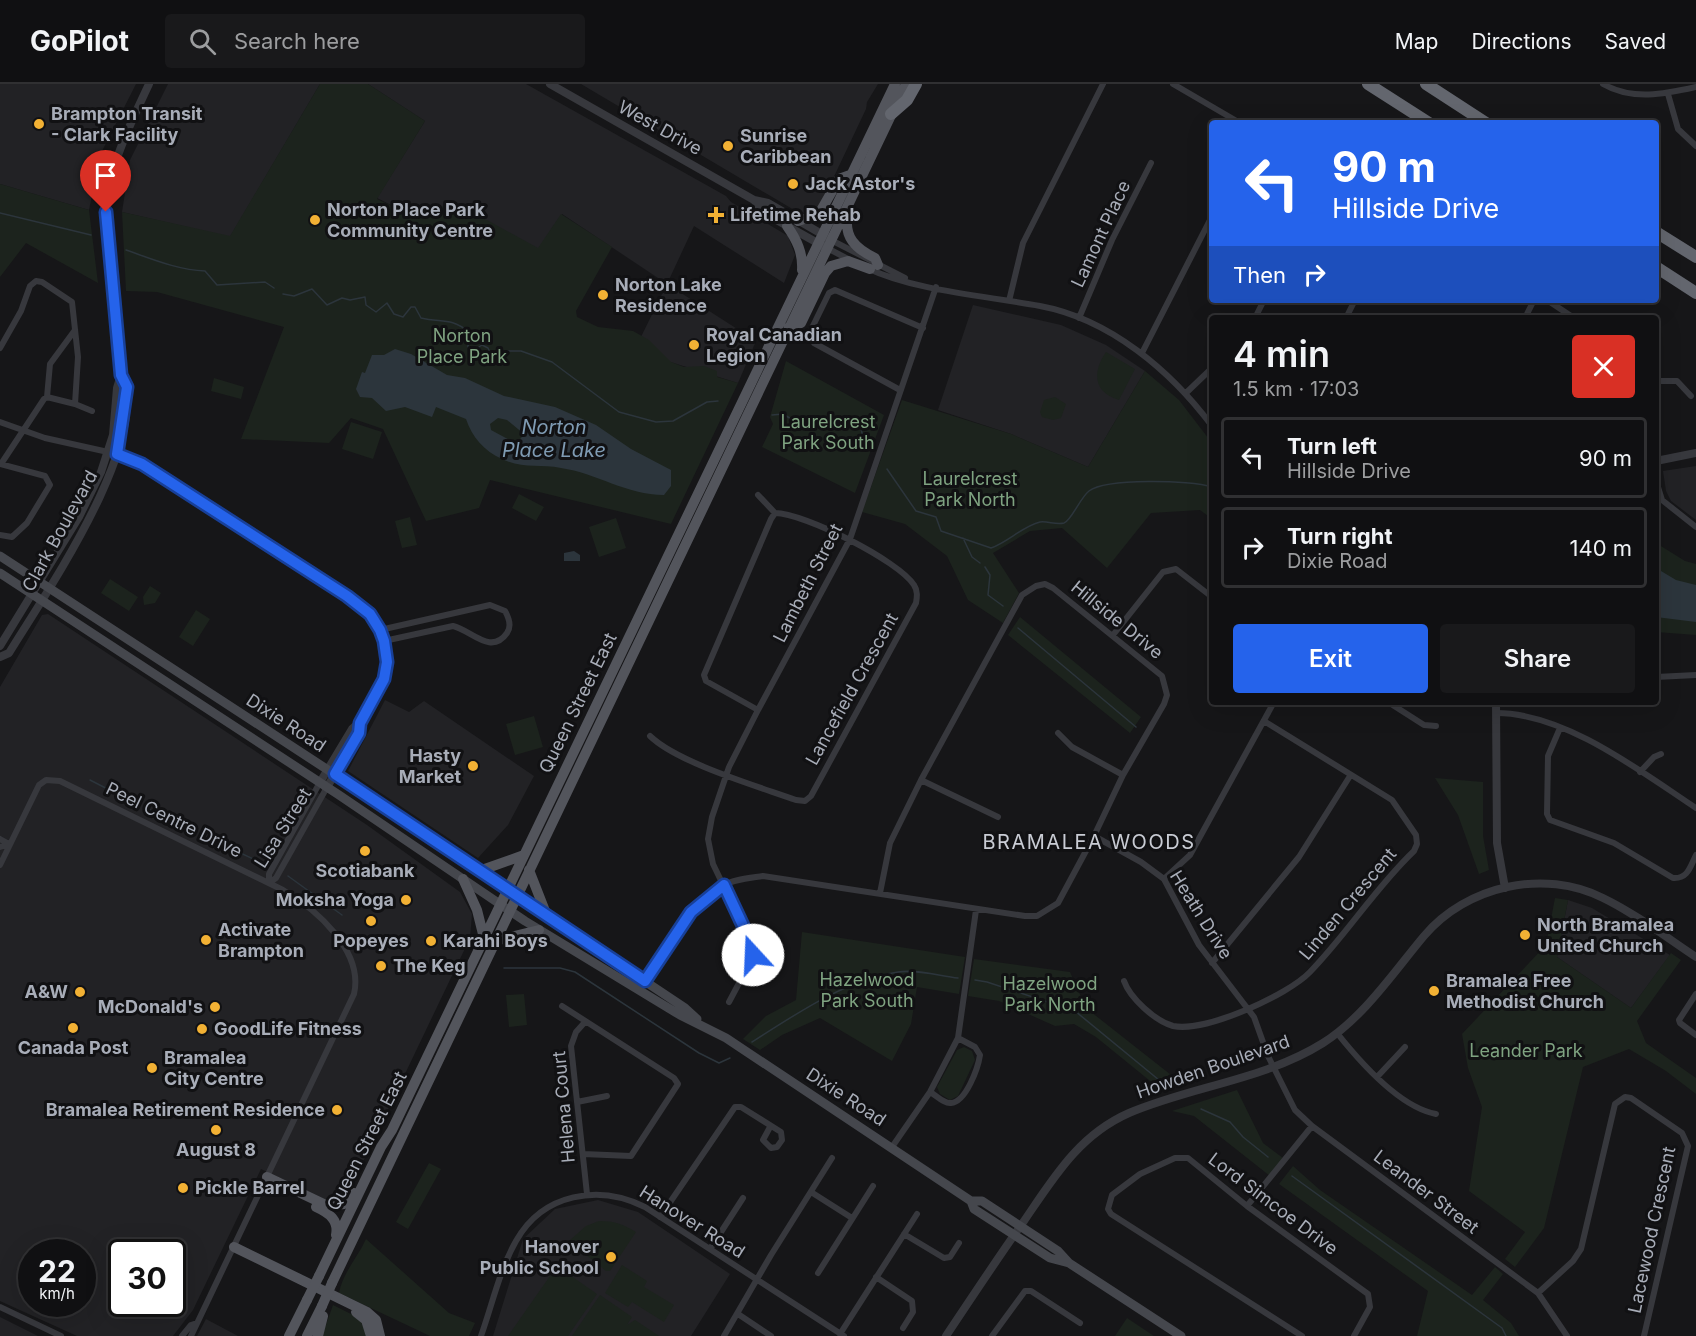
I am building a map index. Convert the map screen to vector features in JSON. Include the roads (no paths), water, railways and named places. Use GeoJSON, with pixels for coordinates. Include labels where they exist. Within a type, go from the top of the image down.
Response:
{"type":"FeatureCollection","features":[{"type":"Feature","properties":{"kind":"highway"},"geometry":{"type":"LineString","coordinates":[[891,114],[907,100],[915,84]]}},
{"type":"Feature","properties":{"kind":"highway"},"geometry":{"type":"LineString","coordinates":[[1356,84],[1365,89],[1373,87],[1424,120]]}},
{"type":"Feature","properties":{"kind":"highway"},"geometry":{"type":"LineString","coordinates":[[1426,84],[1481,120]]}},
{"type":"Feature","properties":{"kind":"highway"},"geometry":{"type":"LineString","coordinates":[[1659,234],[1696,257]]}},
{"type":"Feature","properties":{"kind":"highway"},"geometry":{"type":"LineString","coordinates":[[1659,269],[1696,292]]}},
{"type":"Feature","properties":{"kind":"main road","name":"Queen Street East"},"geometry":{"type":"LineString","coordinates":[[512,892],[529,870],[789,327],[850,175],[895,84]]}},
{"type":"Feature","properties":{"kind":"main road","name":"Queen Street East"},"geometry":{"type":"LineString","coordinates":[[289,1336],[381,1147],[392,1130],[505,907],[524,855],[802,275],[851,199],[906,84]]}},
{"type":"Feature","properties":{"kind":"main road"},"geometry":{"type":"LineString","coordinates":[[798,220],[819,214],[839,179],[850,175]]}},
{"type":"Feature","properties":{"kind":"main road"},"geometry":{"type":"LineString","coordinates":[[789,327],[801,324],[825,273],[831,266],[848,261],[874,267],[875,258],[855,247],[845,226],[851,199]]}},
{"type":"Feature","properties":{"kind":"main road"},"geometry":{"type":"LineString","coordinates":[[787,226],[796,239],[803,257],[802,275]]}},
{"type":"Feature","properties":{"kind":"main road","name":"Dixie Road"},"geometry":{"type":"LineString","coordinates":[[0,556],[548,916],[685,1008],[701,1023],[971,1201],[975,1209],[1014,1235],[1050,1258],[1069,1263]]}},
{"type":"Feature","properties":{"kind":"main road","name":"Dixie Road"},"geometry":{"type":"LineString","coordinates":[[0,573],[539,930],[680,1016],[701,1023]]}},
{"type":"Feature","properties":{"kind":"main road"},"geometry":{"type":"LineString","coordinates":[[648,622],[637,642],[633,642],[652,598],[650,591]]}},
{"type":"Feature","properties":{"kind":"main road"},"geometry":{"type":"LineString","coordinates":[[479,870],[524,855]]}},
{"type":"Feature","properties":{"kind":"main road"},"geometry":{"type":"LineString","coordinates":[[529,870],[548,916]]}},
{"type":"Feature","properties":{"kind":"main road"},"geometry":{"type":"LineString","coordinates":[[463,879],[489,940],[539,930]]}},
{"type":"Feature","properties":{"kind":"main road","name":"Queen Street East"},"geometry":{"type":"LineString","coordinates":[[307,1336],[489,940]]}},
{"type":"Feature","properties":{"kind":"main road"},"geometry":{"type":"LineString","coordinates":[[266,1179],[328,1206],[341,1206],[352,1197],[372,1155],[381,1147]]}},
{"type":"Feature","properties":{"kind":"main road"},"geometry":{"type":"LineString","coordinates":[[266,1179],[323,1210],[333,1219],[337,1233],[325,1262]]}},
{"type":"Feature","properties":{"kind":"main road","name":"Dixie Road"},"geometry":{"type":"LineString","coordinates":[[971,1201],[982,1201],[1058,1251],[1069,1263],[1181,1336]]}},
{"type":"Feature","properties":{"kind":"main road"},"geometry":{"type":"LineString","coordinates":[[233,1249],[359,1313],[368,1324],[371,1336]]}},
{"type":"Feature","properties":{"kind":"main road"},"geometry":{"type":"LineString","coordinates":[[233,1249],[367,1312],[376,1320],[380,1336]]}},
{"type":"Feature","properties":{"kind":"main road"},"geometry":{"type":"LineString","coordinates":[[318,1336],[324,1313],[322,1306]]}},
{"type":"Feature","properties":{"kind":"street","name":"Clark Boulevard"},"geometry":{"type":"LineString","coordinates":[[0,657],[9,653],[79,538],[105,488],[113,453],[121,375],[106,224],[107,200],[124,137],[149,84]]}},
{"type":"Feature","properties":{"kind":"street","name":"West Drive"},"geometry":{"type":"LineString","coordinates":[[550,84],[754,200],[768,203],[798,220],[824,242]]}},
{"type":"Feature","properties":{"kind":"street"},"geometry":{"type":"LineString","coordinates":[[1009,301],[1023,243],[1103,84]]}},
{"type":"Feature","properties":{"kind":"street"},"geometry":{"type":"LineString","coordinates":[[1173,84],[1235,120]]}},
{"type":"Feature","properties":{"kind":"street"},"geometry":{"type":"LineString","coordinates":[[1603,84],[1632,94],[1668,94],[1696,87]]}},
{"type":"Feature","properties":{"kind":"street"},"geometry":{"type":"LineString","coordinates":[[1668,94],[1678,129],[1696,146]]}},
{"type":"Feature","properties":{"kind":"street","name":"Lamont Place"},"geometry":{"type":"LineString","coordinates":[[1079,318],[1112,240],[1151,163]]}},
{"type":"Feature","properties":{"kind":"street","name":"West Drive"},"geometry":{"type":"LineString","coordinates":[[754,200],[764,213],[824,242]]}},
{"type":"Feature","properties":{"kind":"street"},"geometry":{"type":"LineString","coordinates":[[1142,353],[1209,222]]}},
{"type":"Feature","properties":{"kind":"street"},"geometry":{"type":"LineString","coordinates":[[824,242],[874,267],[888,278],[1043,306],[1079,318],[1142,353],[1187,392],[1209,422]]}},
{"type":"Feature","properties":{"kind":"street"},"geometry":{"type":"LineString","coordinates":[[0,348],[21,311],[30,286],[36,281],[42,282],[72,302],[78,357],[75,404]]}},
{"type":"Feature","properties":{"kind":"street","name":"Lambeth Street"},"geometry":{"type":"LineString","coordinates":[[729,1002],[753,955],[753,947],[713,864],[708,839],[712,816],[726,775],[758,710],[850,539],[936,287]]}},
{"type":"Feature","properties":{"kind":"street"},"geometry":{"type":"LineString","coordinates":[[901,388],[872,376],[814,343],[810,332],[829,293],[836,290],[923,328]]}},
{"type":"Feature","properties":{"kind":"street"},"geometry":{"type":"LineString","coordinates":[[1552,303],[1570,315]]}},
{"type":"Feature","properties":{"kind":"street"},"geometry":{"type":"LineString","coordinates":[[0,535],[12,537],[27,523],[50,485],[45,476],[1,464],[47,397],[50,364],[75,330]]}},
{"type":"Feature","properties":{"kind":"street"},"geometry":{"type":"LineString","coordinates":[[1187,392],[1209,371]]}},
{"type":"Feature","properties":{"kind":"street"},"geometry":{"type":"LineString","coordinates":[[1659,381],[1677,381],[1691,396]]}},
{"type":"Feature","properties":{"kind":"street"},"geometry":{"type":"LineString","coordinates":[[47,397],[92,411]]}},
{"type":"Feature","properties":{"kind":"street"},"geometry":{"type":"LineString","coordinates":[[0,422],[24,431],[113,453]]}},
{"type":"Feature","properties":{"kind":"street","name":"Clark Boulevard"},"geometry":{"type":"LineString","coordinates":[[0,646],[90,497],[113,453]]}},
{"type":"Feature","properties":{"kind":"street","name":"Lisa Street"},"geometry":{"type":"LineString","coordinates":[[113,453],[142,464],[347,596],[370,614],[384,641],[387,662],[384,679],[360,723],[352,729],[332,772],[269,874],[268,883]]}},
{"type":"Feature","properties":{"kind":"street"},"geometry":{"type":"LineString","coordinates":[[1659,460],[1696,453]]}},
{"type":"Feature","properties":{"kind":"street"},"geometry":{"type":"LineString","coordinates":[[1659,490],[1662,500],[1696,527]]}},
{"type":"Feature","properties":{"kind":"street"},"geometry":{"type":"LineString","coordinates":[[758,495],[775,513],[850,539]]}},
{"type":"Feature","properties":{"kind":"street"},"geometry":{"type":"LineString","coordinates":[[758,710],[706,681],[704,675],[775,513]]}},
{"type":"Feature","properties":{"kind":"street","name":"Lancefield Crescent"},"geometry":{"type":"LineString","coordinates":[[726,775],[796,800],[805,801],[811,796],[916,603],[918,594],[915,585],[894,565],[850,539]]}},
{"type":"Feature","properties":{"kind":"street"},"geometry":{"type":"LineString","coordinates":[[1113,635],[1163,572],[1169,569],[1176,568],[1209,595]]}},
{"type":"Feature","properties":{"kind":"street","name":"Hillside Drive"},"geometry":{"type":"LineString","coordinates":[[639,991],[691,912],[724,885],[763,876],[976,910],[1025,916],[1037,916],[1048,911],[1058,903],[1123,775],[1167,695],[1162,676],[1053,588],[1045,584],[1028,589],[1022,595],[921,780],[890,843],[880,893]]}},
{"type":"Feature","properties":{"kind":"street"},"geometry":{"type":"LineString","coordinates":[[380,630],[490,605],[505,611],[510,628],[502,639],[486,643],[464,628],[453,626],[439,627],[384,641]]}},
{"type":"Feature","properties":{"kind":"street"},"geometry":{"type":"LineString","coordinates":[[436,617],[439,627]]}},
{"type":"Feature","properties":{"kind":"street"},"geometry":{"type":"LineString","coordinates":[[1659,677],[1696,675]]}},
{"type":"Feature","properties":{"kind":"street"},"geometry":{"type":"LineString","coordinates":[[1164,879],[1190,855],[1272,705]]}},
{"type":"Feature","properties":{"kind":"street"},"geometry":{"type":"LineString","coordinates":[[1393,705],[1424,724],[1436,726]]}},
{"type":"Feature","properties":{"kind":"street"},"geometry":{"type":"LineString","coordinates":[[1496,705],[1497,843],[1505,888]]}},
{"type":"Feature","properties":{"kind":"street"},"geometry":{"type":"LineString","coordinates":[[1496,713],[1519,714],[1560,728],[1640,772],[1696,808]]}},
{"type":"Feature","properties":{"kind":"street","name":"Linden Crescent"},"geometry":{"type":"LineString","coordinates":[[1249,1009],[1284,993],[1309,973],[1417,844],[1416,835],[1392,800],[1264,721]]}},
{"type":"Feature","properties":{"kind":"street"},"geometry":{"type":"LineString","coordinates":[[1560,728],[1548,756],[1547,814],[1550,820],[1614,843],[1672,878],[1680,878],[1686,874],[1696,855]]}},
{"type":"Feature","properties":{"kind":"street"},"geometry":{"type":"LineString","coordinates":[[1058,733],[1072,747],[1123,775]]}},
{"type":"Feature","properties":{"kind":"street"},"geometry":{"type":"LineString","coordinates":[[650,736],[661,746],[726,775]]}},
{"type":"Feature","properties":{"kind":"street"},"geometry":{"type":"LineString","coordinates":[[1640,772],[1660,754]]}},
{"type":"Feature","properties":{"kind":"street"},"geometry":{"type":"LineString","coordinates":[[1212,963],[1299,857],[1350,776]]}},
{"type":"Feature","properties":{"kind":"street","name":"Peel Centre Drive"},"geometry":{"type":"LineString","coordinates":[[0,864],[39,785],[53,780],[268,883],[305,905],[344,944],[357,982],[351,1002],[197,1323],[197,1329],[191,1336]]}},
{"type":"Feature","properties":{"kind":"street"},"geometry":{"type":"LineString","coordinates":[[921,780],[998,817]]}},
{"type":"Feature","properties":{"kind":"street","name":"Heath Drive"},"geometry":{"type":"LineString","coordinates":[[1094,836],[1141,862],[1164,879],[1187,917],[1199,945],[1249,1009],[1273,1066]]}},
{"type":"Feature","properties":{"kind":"street"},"geometry":{"type":"LineString","coordinates":[[0,838],[9,844]]}},
{"type":"Feature","properties":{"kind":"street"},"geometry":{"type":"LineString","coordinates":[[0,847],[9,844]]}},
{"type":"Feature","properties":{"kind":"street","name":"Howden Boulevard"},"geometry":{"type":"LineString","coordinates":[[946,1336],[1067,1158],[1102,1128],[1140,1109],[1273,1066],[1308,1052],[1337,1033],[1360,1012],[1439,920],[1468,900],[1505,888],[1552,885],[1588,892],[1605,899],[1696,957]]}},
{"type":"Feature","properties":{"kind":"street"},"geometry":{"type":"LineString","coordinates":[[892,1147],[930,1092],[958,1038],[976,910]]}},
{"type":"Feature","properties":{"kind":"street"},"geometry":{"type":"LineString","coordinates":[[1124,981],[1128,993],[1163,1022],[1172,1026],[1196,1025],[1249,1009]]}},
{"type":"Feature","properties":{"kind":"street"},"geometry":{"type":"LineString","coordinates":[[1696,994],[1679,1020],[1696,1035]]}},
{"type":"Feature","properties":{"kind":"street"},"geometry":{"type":"LineString","coordinates":[[562,1006],[674,1078],[678,1084],[631,1156],[583,1154]]}},
{"type":"Feature","properties":{"kind":"street","name":"Helena Court"},"geometry":{"type":"LineString","coordinates":[[585,1022],[576,1032],[571,1046],[587,1194]]}},
{"type":"Feature","properties":{"kind":"street"},"geometry":{"type":"LineString","coordinates":[[1337,1033],[1359,1060],[1377,1077],[1424,1112],[1436,1114]]}},
{"type":"Feature","properties":{"kind":"street"},"geometry":{"type":"LineString","coordinates":[[930,1092],[946,1102],[953,1103],[961,1099],[980,1055],[975,1047],[958,1038]]}},
{"type":"Feature","properties":{"kind":"street"},"geometry":{"type":"LineString","coordinates":[[1377,1077],[1405,1047]]}},
{"type":"Feature","properties":{"kind":"street","name":"Leander Street"},"geometry":{"type":"LineString","coordinates":[[1273,1066],[1295,1110],[1312,1126],[1538,1293],[1567,1336]]}},
{"type":"Feature","properties":{"kind":"street"},"geometry":{"type":"LineString","coordinates":[[577,1102],[607,1096]]}},
{"type":"Feature","properties":{"kind":"street","name":"Lacewood Crescent"},"geometry":{"type":"LineString","coordinates":[[1538,1293],[1573,1261],[1581,1249],[1615,1104],[1625,1097],[1631,1098],[1682,1133],[1688,1146],[1644,1336]]}},
{"type":"Feature","properties":{"kind":"street"},"geometry":{"type":"LineString","coordinates":[[660,1217],[735,1107],[741,1107],[770,1127]]}},
{"type":"Feature","properties":{"kind":"street"},"geometry":{"type":"LineString","coordinates":[[1247,1206],[1312,1126]]}},
{"type":"Feature","properties":{"kind":"street"},"geometry":{"type":"LineString","coordinates":[[724,1336],[832,1158]]}},
{"type":"Feature","properties":{"kind":"street","name":"Lord Simcoe Drive"},"geometry":{"type":"LineString","coordinates":[[1302,1336],[1111,1214],[1108,1209],[1112,1195],[1140,1174],[1175,1158],[1188,1158],[1247,1206],[1368,1294],[1370,1307],[1354,1336]]}},
{"type":"Feature","properties":{"kind":"street"},"geometry":{"type":"LineString","coordinates":[[818,1273],[873,1186]]}},
{"type":"Feature","properties":{"kind":"street"},"geometry":{"type":"LineString","coordinates":[[811,1191],[852,1218]]}},
{"type":"Feature","properties":{"kind":"street","name":"Hanover Road"},"geometry":{"type":"LineString","coordinates":[[481,1336],[521,1233],[548,1208],[561,1201],[587,1194],[617,1196],[660,1217],[842,1335]]}},
{"type":"Feature","properties":{"kind":"street"},"geometry":{"type":"LineString","coordinates":[[710,1249],[743,1198]]}},
{"type":"Feature","properties":{"kind":"street"},"geometry":{"type":"LineString","coordinates":[[842,1335],[917,1214]]}},
{"type":"Feature","properties":{"kind":"street"},"geometry":{"type":"LineString","coordinates":[[904,1234],[944,1258],[950,1257],[959,1243]]}},
{"type":"Feature","properties":{"kind":"street"},"geometry":{"type":"LineString","coordinates":[[876,1278],[912,1301],[913,1312],[903,1328]]}},
{"type":"Feature","properties":{"kind":"street"},"geometry":{"type":"LineString","coordinates":[[992,1336],[1025,1291],[1031,1291],[1080,1323]]}},
{"type":"Feature","properties":{"kind":"street"},"geometry":{"type":"LineString","coordinates":[[0,1307],[61,1336]]}},
{"type":"Feature","properties":{"kind":"street"},"geometry":{"type":"LineString","coordinates":[[738,1314],[771,1336]]}},
{"type":"Feature","properties":{"kind":"street","name":"Peel Centre Drive"},"geometry":{"type":"LineString","coordinates":[[182,1336],[191,1325],[197,1323]]}},
{"type":"Feature","properties":{"kind":"water","name":"Norton Place Lake"},"geometry":{"type":"Polygon","coordinates":[[[395,349],[411,354],[447,375],[465,378],[504,396],[555,407],[596,425],[631,449],[671,470],[671,486],[664,495],[650,494],[574,471],[509,462],[484,448],[475,437],[466,419],[436,407],[432,417],[405,407],[386,411],[372,398],[360,397],[356,389],[362,372],[365,373],[372,355],[384,355],[395,349]],[[498,418],[490,424],[491,430],[513,442],[518,442],[524,434],[507,420],[498,418]]]}},
{"type":"Feature","properties":{"kind":"water"},"geometry":{"type":"Polygon","coordinates":[[[574,551],[580,555],[580,561],[564,561],[564,553],[574,551]]]}},
{"type":"Feature","properties":{"kind":"water"},"geometry":{"type":"Polygon","coordinates":[[[1659,570],[1676,580],[1696,585],[1696,622],[1659,617],[1659,570]]]}},
{"type":"Feature","properties":{"kind":"waterway"},"geometry":{"type":"LineString","coordinates":[[0,213],[91,235]]}},
{"type":"Feature","properties":{"kind":"waterway"},"geometry":{"type":"LineString","coordinates":[[126,250],[175,266],[205,271],[217,285],[265,282],[274,288]]}},
{"type":"Feature","properties":{"kind":"waterway"},"geometry":{"type":"LineString","coordinates":[[283,294],[294,296],[312,289],[327,305],[342,298],[350,300],[365,297],[366,305],[376,312],[387,303],[394,314],[403,317],[411,307],[415,307],[421,318],[451,322],[469,332],[468,347],[473,351],[482,345],[488,348],[493,359],[499,358],[503,351],[521,351],[552,362],[619,412],[656,422],[673,421],[707,402],[718,401]]}},
{"type":"Feature","properties":{"kind":"waterway"},"geometry":{"type":"LineString","coordinates":[[772,415],[783,414],[798,423],[810,424],[855,420],[860,424],[864,442]]}},
{"type":"Feature","properties":{"kind":"waterway"},"geometry":{"type":"LineString","coordinates":[[887,469],[916,511],[936,517],[941,531],[991,548],[1034,524],[1064,523],[1086,494],[1098,487],[1130,482],[1186,483],[1209,486]]}},
{"type":"Feature","properties":{"kind":"waterway"},"geometry":{"type":"LineString","coordinates":[[963,538],[972,557],[980,563]]}},
{"type":"Feature","properties":{"kind":"waterway"},"geometry":{"type":"LineString","coordinates":[[985,567],[990,575],[988,595],[1003,606]]}},
{"type":"Feature","properties":{"kind":"waterway"},"geometry":{"type":"LineString","coordinates":[[1018,628],[1136,727]]}},
{"type":"Feature","properties":{"kind":"waterway"},"geometry":{"type":"LineString","coordinates":[[90,780],[129,800]]}},
{"type":"Feature","properties":{"kind":"waterway"},"geometry":{"type":"LineString","coordinates":[[150,810],[179,824]]}},
{"type":"Feature","properties":{"kind":"waterway"},"geometry":{"type":"LineString","coordinates":[[234,850],[264,864]]}},
{"type":"Feature","properties":{"kind":"waterway"},"geometry":{"type":"LineString","coordinates":[[288,876],[342,915]]}},
{"type":"Feature","properties":{"kind":"waterway"},"geometry":{"type":"LineString","coordinates":[[504,968],[560,968],[575,972],[699,1053],[719,1063],[730,1058]]}},
{"type":"Feature","properties":{"kind":"waterway"},"geometry":{"type":"LineString","coordinates":[[752,1042],[822,999],[878,976],[912,971],[958,978]]}},
{"type":"Feature","properties":{"kind":"waterway"},"geometry":{"type":"LineString","coordinates":[[975,980],[1075,1011],[1159,1080]]}},
{"type":"Feature","properties":{"kind":"waterway"},"geometry":{"type":"LineString","coordinates":[[1201,1109],[1230,1122],[1243,1137],[1268,1157]]}},
{"type":"Feature","properties":{"kind":"waterway"},"geometry":{"type":"LineString","coordinates":[[1292,1176],[1502,1328],[1506,1336]]}},
{"type":"Feature","properties":{"kind":"place","name":"Brampton Transit - Clark Facility"},"geometry":{"type":"Point","coordinates":[39,124]}},
{"type":"Feature","properties":{"kind":"place","name":"Sunrise Caribbean"},"geometry":{"type":"Point","coordinates":[728,146]}},
{"type":"Feature","properties":{"kind":"place","name":"Jack Astor's"},"geometry":{"type":"Point","coordinates":[793,184]}},
{"type":"Feature","properties":{"kind":"place","name":"Lifetime Rehab"},"geometry":{"type":"Point","coordinates":[716,215]}},
{"type":"Feature","properties":{"kind":"place","name":"Norton Place Park Community Centre"},"geometry":{"type":"Point","coordinates":[315,220]}},
{"type":"Feature","properties":{"kind":"place","name":"Norton Lake Residence"},"geometry":{"type":"Point","coordinates":[603,295]}},
{"type":"Feature","properties":{"kind":"place","name":"Royal Canadian Legion"},"geometry":{"type":"Point","coordinates":[694,345]}},
{"type":"Feature","properties":{"kind":"place","name":"Hasty Market"},"geometry":{"type":"Point","coordinates":[473,766]}},
{"type":"Feature","properties":{"kind":"place","name":"Scotiabank"},"geometry":{"type":"Point","coordinates":[365,851]}},
{"type":"Feature","properties":{"kind":"place","name":"Moksha Yoga"},"geometry":{"type":"Point","coordinates":[406,900]}},
{"type":"Feature","properties":{"kind":"place","name":"Popeyes"},"geometry":{"type":"Point","coordinates":[371,921]}},
{"type":"Feature","properties":{"kind":"place","name":"North Bramalea United Church"},"geometry":{"type":"Point","coordinates":[1525,935]}},
{"type":"Feature","properties":{"kind":"place","name":"Activate Brampton"},"geometry":{"type":"Point","coordinates":[206,940]}},
{"type":"Feature","properties":{"kind":"place","name":"Karahi Boys"},"geometry":{"type":"Point","coordinates":[431,941]}},
{"type":"Feature","properties":{"kind":"place","name":"The Keg"},"geometry":{"type":"Point","coordinates":[381,966]}},
{"type":"Feature","properties":{"kind":"place","name":"Bramalea Free Methodist Church"},"geometry":{"type":"Point","coordinates":[1434,991]}},
{"type":"Feature","properties":{"kind":"place","name":"A&W"},"geometry":{"type":"Point","coordinates":[80,992]}},
{"type":"Feature","properties":{"kind":"place","name":"McDonald's"},"geometry":{"type":"Point","coordinates":[215,1007]}},
{"type":"Feature","properties":{"kind":"place","name":"Canada Post"},"geometry":{"type":"Point","coordinates":[73,1028]}},
{"type":"Feature","properties":{"kind":"place","name":"GoodLife Fitness"},"geometry":{"type":"Point","coordinates":[202,1029]}},
{"type":"Feature","properties":{"kind":"place","name":"Bramalea City Centre"},"geometry":{"type":"Point","coordinates":[152,1068]}},
{"type":"Feature","properties":{"kind":"place","name":"Bramalea Retirement Residence"},"geometry":{"type":"Point","coordinates":[337,1110]}},
{"type":"Feature","properties":{"kind":"place","name":"August 8"},"geometry":{"type":"Point","coordinates":[216,1130]}},
{"type":"Feature","properties":{"kind":"place","name":"Pickle Barrel"},"geometry":{"type":"Point","coordinates":[183,1188]}},
{"type":"Feature","properties":{"kind":"place","name":"Hanover Public School"},"geometry":{"type":"Point","coordinates":[611,1257]}},
{"type":"Feature","properties":{"kind":"district","name":"BRAMALEA WOODS"},"geometry":{"type":"Point","coordinates":[1089,842]}},
{"type":"Feature","properties":{"kind":"park label","name":"Norton Place Park"},"geometry":{"type":"Point","coordinates":[462,346]}},
{"type":"Feature","properties":{"kind":"park label","name":"Laurelcrest Park South"},"geometry":{"type":"Point","coordinates":[828,432]}},
{"type":"Feature","properties":{"kind":"park label","name":"Laurelcrest Park North"},"geometry":{"type":"Point","coordinates":[970,489]}},
{"type":"Feature","properties":{"kind":"park label","name":"Hazelwood Park South"},"geometry":{"type":"Point","coordinates":[867,990]}},
{"type":"Feature","properties":{"kind":"park label","name":"Hazelwood Park North"},"geometry":{"type":"Point","coordinates":[1050,994]}},
{"type":"Feature","properties":{"kind":"park label","name":"Leander Park"},"geometry":{"type":"Point","coordinates":[1526,1051]}}]}
